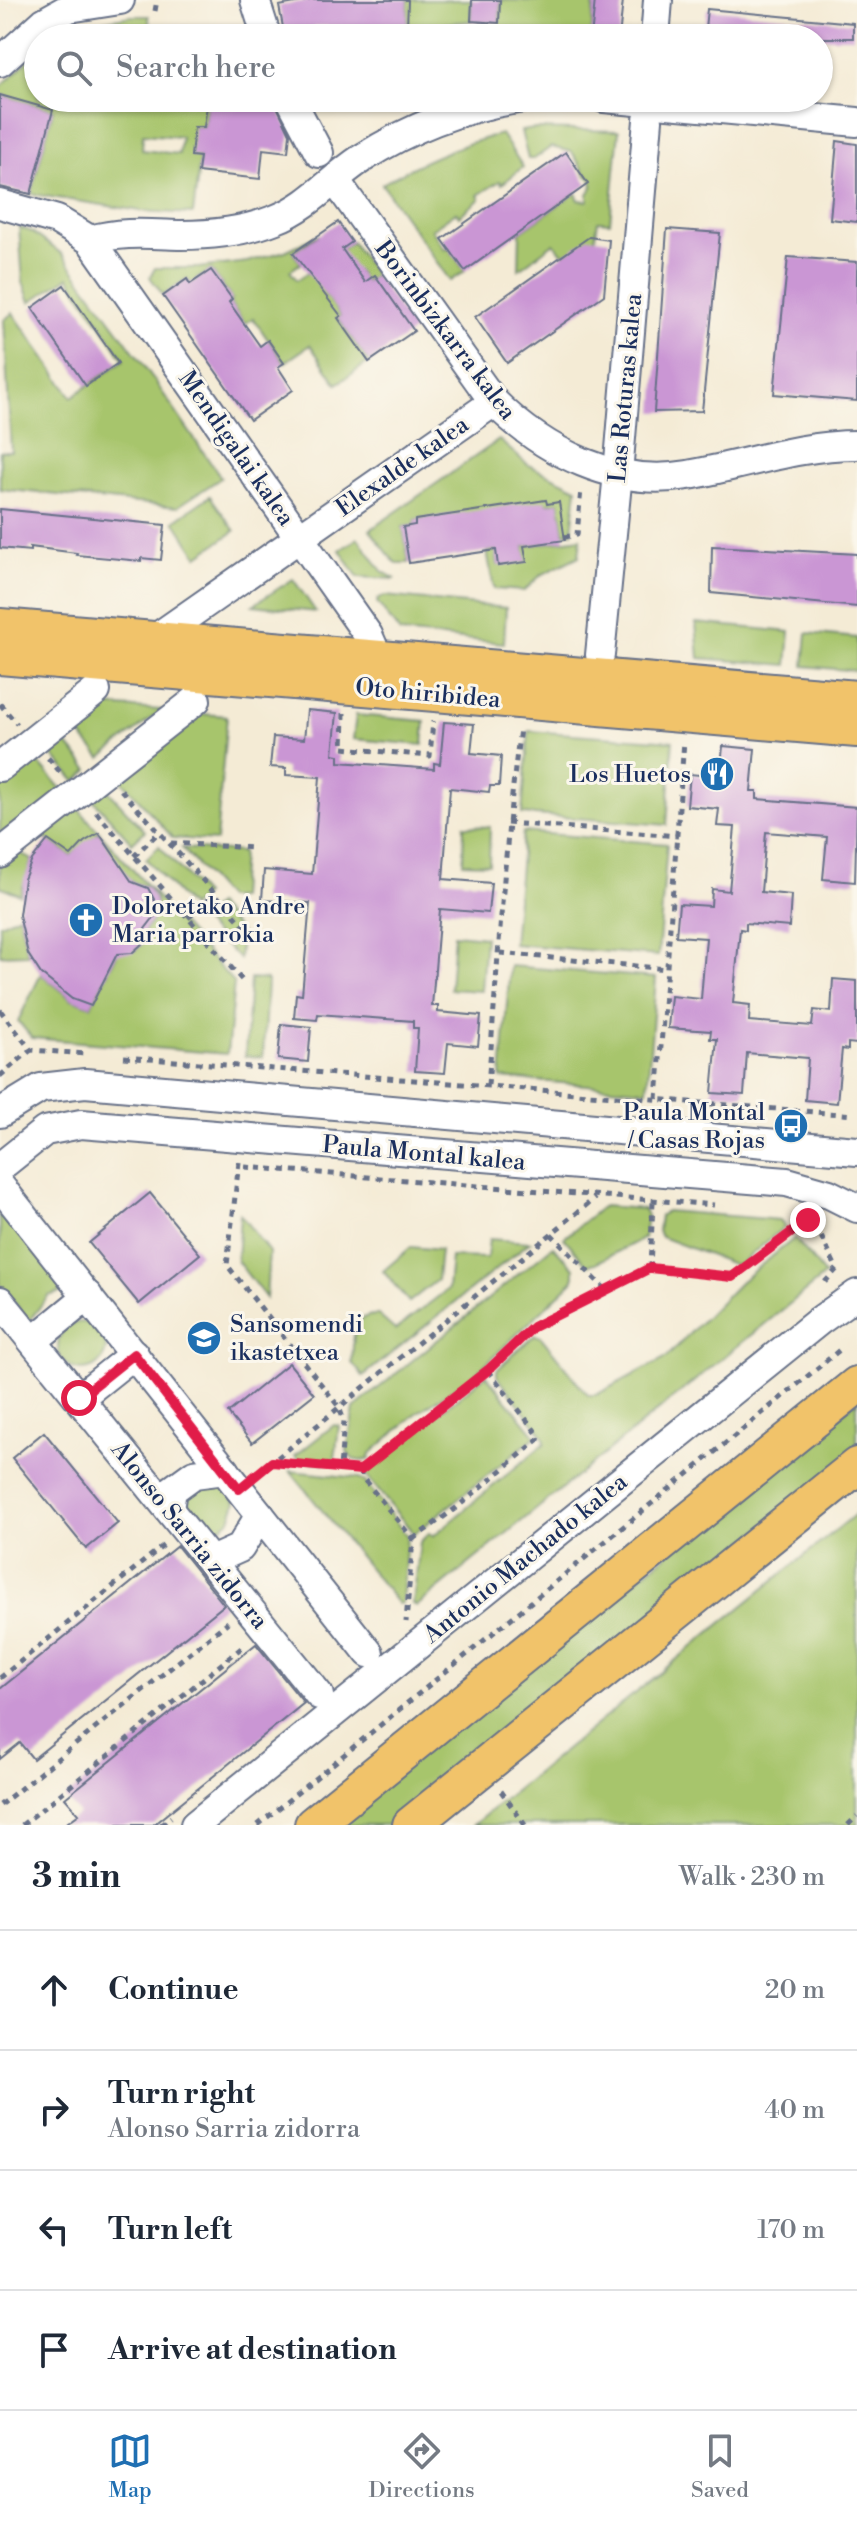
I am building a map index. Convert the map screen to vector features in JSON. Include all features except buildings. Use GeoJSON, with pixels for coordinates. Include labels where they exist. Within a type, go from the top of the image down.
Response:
{"type":"FeatureCollection","features":[{"type":"Feature","properties":{"kind":"main road","name":"Oto hiribidea"},"geometry":{"type":"LineString","coordinates":[[0,627],[857,699]]}},
{"type":"Feature","properties":{"kind":"main road","name":"Oto hiribidea"},"geometry":{"type":"LineString","coordinates":[[0,656],[857,729]]}},
{"type":"Feature","properties":{"kind":"main road"},"geometry":{"type":"LineString","coordinates":[[313,1825],[853,1370]]}},
{"type":"Feature","properties":{"kind":"main road"},"geometry":{"type":"LineString","coordinates":[[411,1825],[857,1466]]}},
{"type":"Feature","properties":{"kind":"street"},"geometry":{"type":"LineString","coordinates":[[42,24],[67,4],[120,0]]}},
{"type":"Feature","properties":{"kind":"street"},"geometry":{"type":"LineString","coordinates":[[255,0],[263,24]]}},
{"type":"Feature","properties":{"kind":"street"},"geometry":{"type":"LineString","coordinates":[[656,24],[658,0]]}},
{"type":"Feature","properties":{"kind":"street"},"geometry":{"type":"LineString","coordinates":[[0,62],[24,40]]}},
{"type":"Feature","properties":{"kind":"street"},"geometry":{"type":"LineString","coordinates":[[297,112],[319,153]]}},
{"type":"Feature","properties":{"kind":"street"},"geometry":{"type":"LineString","coordinates":[[0,204],[57,220],[90,240],[113,234],[215,234],[249,228],[279,218],[315,197],[360,159],[413,128],[457,112]]}},
{"type":"Feature","properties":{"kind":"street","name":"Las Roturas kalea"},"geometry":{"type":"LineString","coordinates":[[600,655],[649,112]]}},
{"type":"Feature","properties":{"kind":"street"},"geometry":{"type":"LineString","coordinates":[[718,112],[857,122]]}},
{"type":"Feature","properties":{"kind":"street","name":"Borinbizkarra kalea"},"geometry":{"type":"LineString","coordinates":[[335,180],[494,402],[518,427],[555,450],[618,473],[664,478],[803,448],[857,445]]}},
{"type":"Feature","properties":{"kind":"street","name":"Mendigalai kalea"},"geometry":{"type":"LineString","coordinates":[[90,240],[368,635],[379,660]]}},
{"type":"Feature","properties":{"kind":"street","name":"Elexalde kalea"},"geometry":{"type":"LineString","coordinates":[[153,640],[494,402]]}},
{"type":"Feature","properties":{"kind":"street"},"geometry":{"type":"LineString","coordinates":[[0,767],[96,691]]}},
{"type":"Feature","properties":{"kind":"street"},"geometry":{"type":"LineString","coordinates":[[0,854],[196,700]]}},
{"type":"Feature","properties":{"kind":"street","name":"Paula Montal kalea"},"geometry":{"type":"LineString","coordinates":[[5,1100],[41,1088],[85,1083],[850,1150]]}},
{"type":"Feature","properties":{"kind":"street","name":"Paula Montal kalea"},"geometry":{"type":"LineString","coordinates":[[0,1167],[45,1131],[81,1124],[787,1182],[829,1194],[857,1208]]}},
{"type":"Feature","properties":{"kind":"street"},"geometry":{"type":"LineString","coordinates":[[0,1186],[369,1653]]}},
{"type":"Feature","properties":{"kind":"street","name":"Antonio Machado kalea"},"geometry":{"type":"LineString","coordinates":[[195,1825],[819,1321],[857,1294]]}},
{"type":"Feature","properties":{"kind":"street"},"geometry":{"type":"LineString","coordinates":[[33,1341],[88,1296]]}},
{"type":"Feature","properties":{"kind":"street","name":"Alonso Sarria zidorra"},"geometry":{"type":"LineString","coordinates":[[0,1301],[319,1695]]}},
{"type":"Feature","properties":{"kind":"street"},"geometry":{"type":"LineString","coordinates":[[79,1398],[134,1354]]}},
{"type":"Feature","properties":{"kind":"street"},"geometry":{"type":"LineString","coordinates":[[177,1519],[172,1490],[194,1474],[232,1480]]}},
{"type":"Feature","properties":{"kind":"street"},"geometry":{"type":"LineString","coordinates":[[211,1561],[240,1548],[260,1515]]}},
{"type":"Feature","properties":{"kind":"path"},"geometry":{"type":"LineString","coordinates":[[155,11],[157,0]]}},
{"type":"Feature","properties":{"kind":"path"},"geometry":{"type":"LineString","coordinates":[[564,537],[577,535],[582,486]]}},
{"type":"Feature","properties":{"kind":"path"},"geometry":{"type":"LineString","coordinates":[[0,704],[242,980]]}},
{"type":"Feature","properties":{"kind":"path"},"geometry":{"type":"LineString","coordinates":[[344,709],[343,748],[416,755],[430,756],[434,717]]}},
{"type":"Feature","properties":{"kind":"path"},"geometry":{"type":"LineString","coordinates":[[488,1086],[507,823],[520,724]]}},
{"type":"Feature","properties":{"kind":"path"},"geometry":{"type":"LineString","coordinates":[[657,1099],[685,737]]}},
{"type":"Feature","properties":{"kind":"path"},"geometry":{"type":"LineString","coordinates":[[105,772],[247,929]]}},
{"type":"Feature","properties":{"kind":"path"},"geometry":{"type":"LineString","coordinates":[[507,823],[678,836]]}},
{"type":"Feature","properties":{"kind":"path"},"geometry":{"type":"LineString","coordinates":[[134,856],[159,832]]}},
{"type":"Feature","properties":{"kind":"path"},"geometry":{"type":"LineString","coordinates":[[169,843],[254,848]]}},
{"type":"Feature","properties":{"kind":"path"},"geometry":{"type":"LineString","coordinates":[[188,918],[215,894]]}},
{"type":"Feature","properties":{"kind":"path"},"geometry":{"type":"LineString","coordinates":[[500,953],[667,969]]}},
{"type":"Feature","properties":{"kind":"path"},"geometry":{"type":"LineString","coordinates":[[0,1010],[31,1050]]}},
{"type":"Feature","properties":{"kind":"path"},"geometry":{"type":"LineString","coordinates":[[0,1076],[31,1050],[94,1055]]}},
{"type":"Feature","properties":{"kind":"path"},"geometry":{"type":"LineString","coordinates":[[110,1056],[855,1115],[850,1150]]}},
{"type":"Feature","properties":{"kind":"path"},"geometry":{"type":"LineString","coordinates":[[245,1097],[248,1066]]}},
{"type":"Feature","properties":{"kind":"path"},"geometry":{"type":"LineString","coordinates":[[242,1137],[227,1265],[339,1407],[344,1421],[340,1468]]}},
{"type":"Feature","properties":{"kind":"path"},"geometry":{"type":"LineString","coordinates":[[223,1165],[595,1198],[726,1206]]}},
{"type":"Feature","properties":{"kind":"path"},"geometry":{"type":"LineString","coordinates":[[816,1227],[829,1194]]}},
{"type":"Feature","properties":{"kind":"path"},"geometry":{"type":"LineString","coordinates":[[232,1480],[272,1462],[595,1198]]}},
{"type":"Feature","properties":{"kind":"path"},"geometry":{"type":"LineString","coordinates":[[650,1268],[653,1202]]}},
{"type":"Feature","properties":{"kind":"path"},"geometry":{"type":"LineString","coordinates":[[800,1211],[816,1227],[837,1269],[820,1287]]}},
{"type":"Feature","properties":{"kind":"path"},"geometry":{"type":"LineString","coordinates":[[272,1462],[361,1470],[488,1370],[533,1327],[650,1268],[732,1277],[808,1220]]}},
{"type":"Feature","properties":{"kind":"path"},"geometry":{"type":"LineString","coordinates":[[551,1234],[606,1290]]}},
{"type":"Feature","properties":{"kind":"path"},"geometry":{"type":"LineString","coordinates":[[819,1321],[842,1348],[853,1370]]}},
{"type":"Feature","properties":{"kind":"path"},"geometry":{"type":"LineString","coordinates":[[258,1825],[842,1348]]}},
{"type":"Feature","properties":{"kind":"path"},"geometry":{"type":"LineString","coordinates":[[413,1539],[538,1440],[539,1436],[488,1370]]}},
{"type":"Feature","properties":{"kind":"path"},"geometry":{"type":"LineString","coordinates":[[361,1470],[361,1476],[413,1539],[406,1624]]}},
{"type":"Feature","properties":{"kind":"path"},"geometry":{"type":"LineString","coordinates":[[0,1678],[177,1519]]}},
{"type":"Feature","properties":{"kind":"path"},"geometry":{"type":"LineString","coordinates":[[0,1805],[248,1606]]}},
{"type":"Feature","properties":{"kind":"path"},"geometry":{"type":"LineString","coordinates":[[22,1825],[266,1628]]}},
{"type":"Feature","properties":{"kind":"path"},"geometry":{"type":"LineString","coordinates":[[498,1787],[525,1825]]}},
{"type":"Feature","properties":{"kind":"path"},"geometry":{"type":"LineString","coordinates":[[848,1825],[857,1816]]}},
{"type":"Feature","properties":{"kind":"green space"},"geometry":{"type":"Polygon","coordinates":[[[408,0],[472,0],[471,21],[407,24],[408,0]]]}},
{"type":"Feature","properties":{"kind":"green space"},"geometry":{"type":"Polygon","coordinates":[[[500,0],[594,2],[592,24],[478,22],[499,22],[500,0]]]}},
{"type":"Feature","properties":{"kind":"green space"},"geometry":{"type":"Polygon","coordinates":[[[149,16],[149,24],[90,24],[149,16]]]}},
{"type":"Feature","properties":{"kind":"green space"},"geometry":{"type":"Polygon","coordinates":[[[24,64],[24,102],[0,95],[0,87],[24,64]]]}},
{"type":"Feature","properties":{"kind":"green space"},"geometry":{"type":"Polygon","coordinates":[[[52,112],[206,112],[204,127],[194,127],[202,141],[193,214],[141,211],[31,194],[52,112]],[[143,134],[142,150],[179,154],[181,137],[143,134]]]}},
{"type":"Feature","properties":{"kind":"green space"},"geometry":{"type":"Polygon","coordinates":[[[521,131],[619,131],[610,222],[598,221],[595,239],[564,255],[554,243],[519,269],[520,232],[576,193],[579,200],[588,201],[593,186],[592,179],[586,175],[572,152],[551,147],[534,159],[528,159],[521,131]]]}},
{"type":"Feature","properties":{"kind":"green space"},"geometry":{"type":"Polygon","coordinates":[[[501,134],[523,167],[502,184],[500,181],[478,195],[480,199],[459,216],[456,212],[432,229],[445,250],[449,248],[465,271],[450,281],[382,184],[440,154],[501,134]]]}},
{"type":"Feature","properties":{"kind":"green space"},"geometry":{"type":"Polygon","coordinates":[[[19,227],[32,232],[62,254],[221,478],[177,507],[0,489],[0,451],[11,451],[4,320],[13,313],[72,397],[124,360],[69,277],[30,302],[23,282],[19,227]]]}},
{"type":"Feature","properties":{"kind":"green space"},"geometry":{"type":"Polygon","coordinates":[[[319,235],[293,253],[301,263],[290,271],[297,280],[352,242],[375,275],[365,282],[357,271],[325,294],[369,362],[337,384],[310,345],[284,363],[253,318],[245,324],[211,270],[197,279],[204,290],[198,295],[187,279],[163,295],[150,277],[155,268],[198,268],[247,262],[285,251],[319,235]]]}},
{"type":"Feature","properties":{"kind":"green space"},"geometry":{"type":"Polygon","coordinates":[[[499,440],[528,465],[577,488],[572,532],[564,533],[559,502],[415,520],[415,525],[403,527],[409,563],[393,560],[370,530],[499,440]]]}},
{"type":"Feature","properties":{"kind":"green space"},"geometry":{"type":"Polygon","coordinates":[[[210,496],[235,531],[198,556],[174,521],[210,496]]]}},
{"type":"Feature","properties":{"kind":"green space"},"geometry":{"type":"Polygon","coordinates":[[[358,538],[382,571],[396,579],[358,577],[340,550],[358,538]]]}},
{"type":"Feature","properties":{"kind":"green space"},"geometry":{"type":"Polygon","coordinates":[[[581,538],[579,556],[541,575],[524,591],[494,589],[487,551],[496,550],[498,565],[526,561],[524,546],[581,538]]]}},
{"type":"Feature","properties":{"kind":"green space"},"geometry":{"type":"Polygon","coordinates":[[[293,579],[316,612],[253,605],[293,579]]]}},
{"type":"Feature","properties":{"kind":"green space"},"geometry":{"type":"Polygon","coordinates":[[[385,596],[506,608],[504,643],[400,633],[377,602],[385,596]]]}},
{"type":"Feature","properties":{"kind":"green space"},"geometry":{"type":"Polygon","coordinates":[[[696,623],[790,632],[787,665],[699,658],[696,623]]]}},
{"type":"Feature","properties":{"kind":"green space"},"geometry":{"type":"Polygon","coordinates":[[[807,633],[857,638],[857,671],[804,666],[807,633]]]}},
{"type":"Feature","properties":{"kind":"green space"},"geometry":{"type":"Polygon","coordinates":[[[89,705],[162,710],[101,758],[68,721],[89,705]]]}},
{"type":"Feature","properties":{"kind":"green space"},"geometry":{"type":"Polygon","coordinates":[[[191,713],[227,716],[216,841],[173,838],[116,774],[191,713]]]}},
{"type":"Feature","properties":{"kind":"green space"},"geometry":{"type":"Polygon","coordinates":[[[356,715],[425,721],[423,745],[353,739],[356,715]]]}},
{"type":"Feature","properties":{"kind":"green space"},"geometry":{"type":"Polygon","coordinates":[[[55,730],[89,770],[76,782],[41,742],[55,730]]]}},
{"type":"Feature","properties":{"kind":"green space"},"geometry":{"type":"Polygon","coordinates":[[[529,731],[673,741],[667,825],[522,814],[529,731]]]}},
{"type":"Feature","properties":{"kind":"green space"},"geometry":{"type":"Polygon","coordinates":[[[31,754],[64,792],[0,839],[0,779],[31,754]]]}},
{"type":"Feature","properties":{"kind":"green space"},"geometry":{"type":"Polygon","coordinates":[[[102,784],[145,831],[132,843],[89,795],[102,784]]]}},
{"type":"Feature","properties":{"kind":"green space"},"geometry":{"type":"Polygon","coordinates":[[[76,806],[234,983],[227,1054],[32,1038],[18,1021],[41,974],[72,999],[91,1006],[118,952],[129,952],[141,945],[145,929],[155,913],[153,895],[128,878],[99,833],[71,856],[40,835],[76,806]]]}},
{"type":"Feature","properties":{"kind":"green space"},"geometry":{"type":"Polygon","coordinates":[[[464,826],[490,827],[489,864],[463,863],[464,826]]]}},
{"type":"Feature","properties":{"kind":"green space"},"geometry":{"type":"Polygon","coordinates":[[[523,832],[667,844],[658,956],[513,944],[523,832]]]}},
{"type":"Feature","properties":{"kind":"green space"},"geometry":{"type":"Polygon","coordinates":[[[159,846],[204,895],[190,907],[146,859],[159,846]]]}},
{"type":"Feature","properties":{"kind":"green space"},"geometry":{"type":"Polygon","coordinates":[[[182,848],[242,852],[239,898],[226,898],[182,848]]]}},
{"type":"Feature","properties":{"kind":"green space"},"geometry":{"type":"Polygon","coordinates":[[[19,852],[32,860],[20,895],[0,886],[0,866],[19,852]]]}},
{"type":"Feature","properties":{"kind":"green space"},"geometry":{"type":"Polygon","coordinates":[[[216,905],[241,933],[239,959],[200,919],[216,905]]]}},
{"type":"Feature","properties":{"kind":"green space"},"geometry":{"type":"Polygon","coordinates":[[[19,915],[28,954],[0,955],[0,924],[19,915]]]}},
{"type":"Feature","properties":{"kind":"green space"},"geometry":{"type":"Polygon","coordinates":[[[454,934],[485,937],[481,991],[450,989],[454,934]]]}},
{"type":"Feature","properties":{"kind":"green space"},"geometry":{"type":"Polygon","coordinates":[[[510,966],[656,978],[647,1090],[501,1078],[510,966]]]}},
{"type":"Feature","properties":{"kind":"green space"},"geometry":{"type":"Polygon","coordinates":[[[250,979],[267,980],[263,1057],[245,1056],[250,979]]]}},
{"type":"Feature","properties":{"kind":"green space"},"geometry":{"type":"Polygon","coordinates":[[[603,1206],[644,1209],[647,1216],[644,1238],[587,1265],[564,1238],[603,1206]]]}},
{"type":"Feature","properties":{"kind":"green space"},"geometry":{"type":"Polygon","coordinates":[[[666,1211],[780,1220],[785,1226],[735,1265],[661,1237],[658,1231],[660,1216],[666,1211]]]}},
{"type":"Feature","properties":{"kind":"green space"},"geometry":{"type":"Polygon","coordinates":[[[6,1212],[68,1290],[48,1296],[29,1321],[0,1284],[0,1216],[6,1212]]]}},
{"type":"Feature","properties":{"kind":"green space"},"geometry":{"type":"Polygon","coordinates":[[[240,1214],[269,1252],[266,1298],[237,1261],[240,1214]]]}},
{"type":"Feature","properties":{"kind":"green space"},"geometry":{"type":"Polygon","coordinates":[[[795,1238],[825,1275],[417,1606],[413,1604],[420,1542],[429,1533],[433,1536],[545,1443],[544,1437],[497,1376],[497,1370],[536,1335],[541,1337],[589,1395],[596,1395],[667,1357],[740,1282],[795,1238]]]}},
{"type":"Feature","properties":{"kind":"green space"},"geometry":{"type":"Polygon","coordinates":[[[489,1239],[530,1242],[363,1376],[352,1363],[353,1338],[362,1319],[378,1315],[395,1330],[448,1289],[451,1257],[487,1258],[489,1239]]]}},
{"type":"Feature","properties":{"kind":"green space"},"geometry":{"type":"Polygon","coordinates":[[[553,1246],[574,1268],[574,1280],[471,1378],[418,1412],[369,1455],[370,1459],[360,1461],[351,1457],[347,1451],[354,1408],[553,1246]]]}},
{"type":"Feature","properties":{"kind":"green space"},"geometry":{"type":"Polygon","coordinates":[[[411,1247],[440,1250],[437,1280],[409,1302],[383,1271],[411,1247]]]}},
{"type":"Feature","properties":{"kind":"green space"},"geometry":{"type":"Polygon","coordinates":[[[82,1322],[91,1323],[99,1329],[105,1337],[105,1355],[99,1363],[91,1369],[82,1370],[73,1369],[65,1363],[59,1355],[58,1346],[59,1337],[65,1329],[73,1323],[82,1322]]]}},
{"type":"Feature","properties":{"kind":"green space"},"geometry":{"type":"Polygon","coordinates":[[[486,1375],[536,1436],[414,1534],[364,1473],[486,1375]]]}},
{"type":"Feature","properties":{"kind":"green space"},"geometry":{"type":"Polygon","coordinates":[[[857,1401],[857,1451],[395,1825],[334,1825],[857,1401]]]}},
{"type":"Feature","properties":{"kind":"green space"},"geometry":{"type":"Polygon","coordinates":[[[334,1425],[339,1426],[335,1459],[328,1463],[298,1460],[295,1456],[334,1425]]]}},
{"type":"Feature","properties":{"kind":"green space"},"geometry":{"type":"Polygon","coordinates":[[[290,1471],[359,1478],[365,1482],[407,1536],[402,1603],[398,1604],[290,1471]]]}},
{"type":"Feature","properties":{"kind":"green space"},"geometry":{"type":"Polygon","coordinates":[[[219,1481],[236,1502],[230,1520],[222,1526],[204,1528],[189,1515],[188,1496],[193,1488],[219,1481]]]}},
{"type":"Feature","properties":{"kind":"green space"},"geometry":{"type":"Polygon","coordinates":[[[857,1513],[857,1825],[473,1825],[501,1802],[857,1513]]]}},
{"type":"Feature","properties":{"kind":"place","name":"Los Huetos"},"geometry":{"type":"Point","coordinates":[717,774]}},
{"type":"Feature","properties":{"kind":"place","name":"Doloretako Andre Maria parrokia"},"geometry":{"type":"Point","coordinates":[86,920]}},
{"type":"Feature","properties":{"kind":"place","name":"Paula Montal / Casas Rojas"},"geometry":{"type":"Point","coordinates":[791,1126]}},
{"type":"Feature","properties":{"kind":"place","name":"Sansomendi ikastetxea"},"geometry":{"type":"Point","coordinates":[204,1338]}},
{"type":"Feature","properties":{"kind":"route"},"geometry":{"type":"LineString","coordinates":[[79,1398],[134,1354],[239,1489],[272,1462],[361,1470],[488,1370],[533,1327],[650,1268],[732,1277],[808,1220]]}}]}
